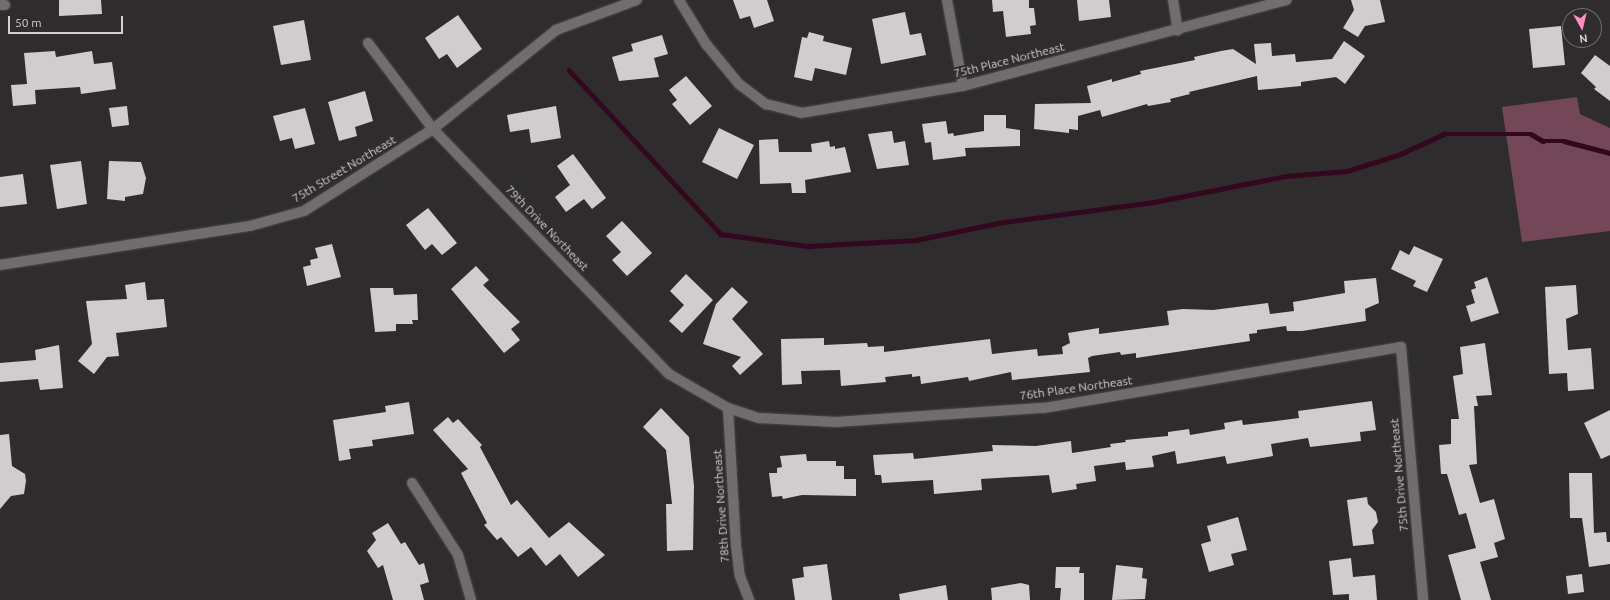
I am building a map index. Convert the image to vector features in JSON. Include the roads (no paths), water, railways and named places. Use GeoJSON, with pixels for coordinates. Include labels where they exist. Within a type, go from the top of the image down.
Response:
{"type":"FeatureCollection","features":[{"type":"Feature","properties":{"kind":"street","name":"75th Street Northeast"},"geometry":{"type":"LineString","coordinates":[[0,265],[250,226],[304,211],[433,129],[556,30],[637,0]]}},
{"type":"Feature","properties":{"kind":"street","name":"75th Place Northeast"},"geometry":{"type":"LineString","coordinates":[[679,0],[706,44],[739,84],[766,104],[801,113],[963,86],[1178,31],[1287,0]]}},
{"type":"Feature","properties":{"kind":"street"},"geometry":{"type":"LineString","coordinates":[[947,0],[963,86]]}},
{"type":"Feature","properties":{"kind":"street"},"geometry":{"type":"LineString","coordinates":[[1173,0],[1178,31]]}},
{"type":"Feature","properties":{"kind":"street","name":"79th Drive Northeast"},"geometry":{"type":"LineString","coordinates":[[368,43],[433,129],[669,374],[728,408]]}},
{"type":"Feature","properties":{"kind":"street","name":"76th Place Northeast"},"geometry":{"type":"LineString","coordinates":[[728,408],[759,418],[836,422],[1044,408],[1401,347]]}},
{"type":"Feature","properties":{"kind":"street","name":"75th Drive Northeast"},"geometry":{"type":"LineString","coordinates":[[1401,347],[1423,600]]}},
{"type":"Feature","properties":{"kind":"street","name":"78th Drive Northeast"},"geometry":{"type":"LineString","coordinates":[[728,408],[736,545],[740,576],[749,600]]}},
{"type":"Feature","properties":{"kind":"street"},"geometry":{"type":"LineString","coordinates":[[412,483],[458,555],[471,600]]}},
{"type":"Feature","properties":{"kind":"waterway"},"geometry":{"type":"LineString","coordinates":[[569,70],[721,234],[808,246],[916,240],[1004,222],[1154,202],[1286,176],[1347,171],[1398,155],[1444,134],[1531,134],[1543,141],[1564,141],[1610,153]]}}]}
